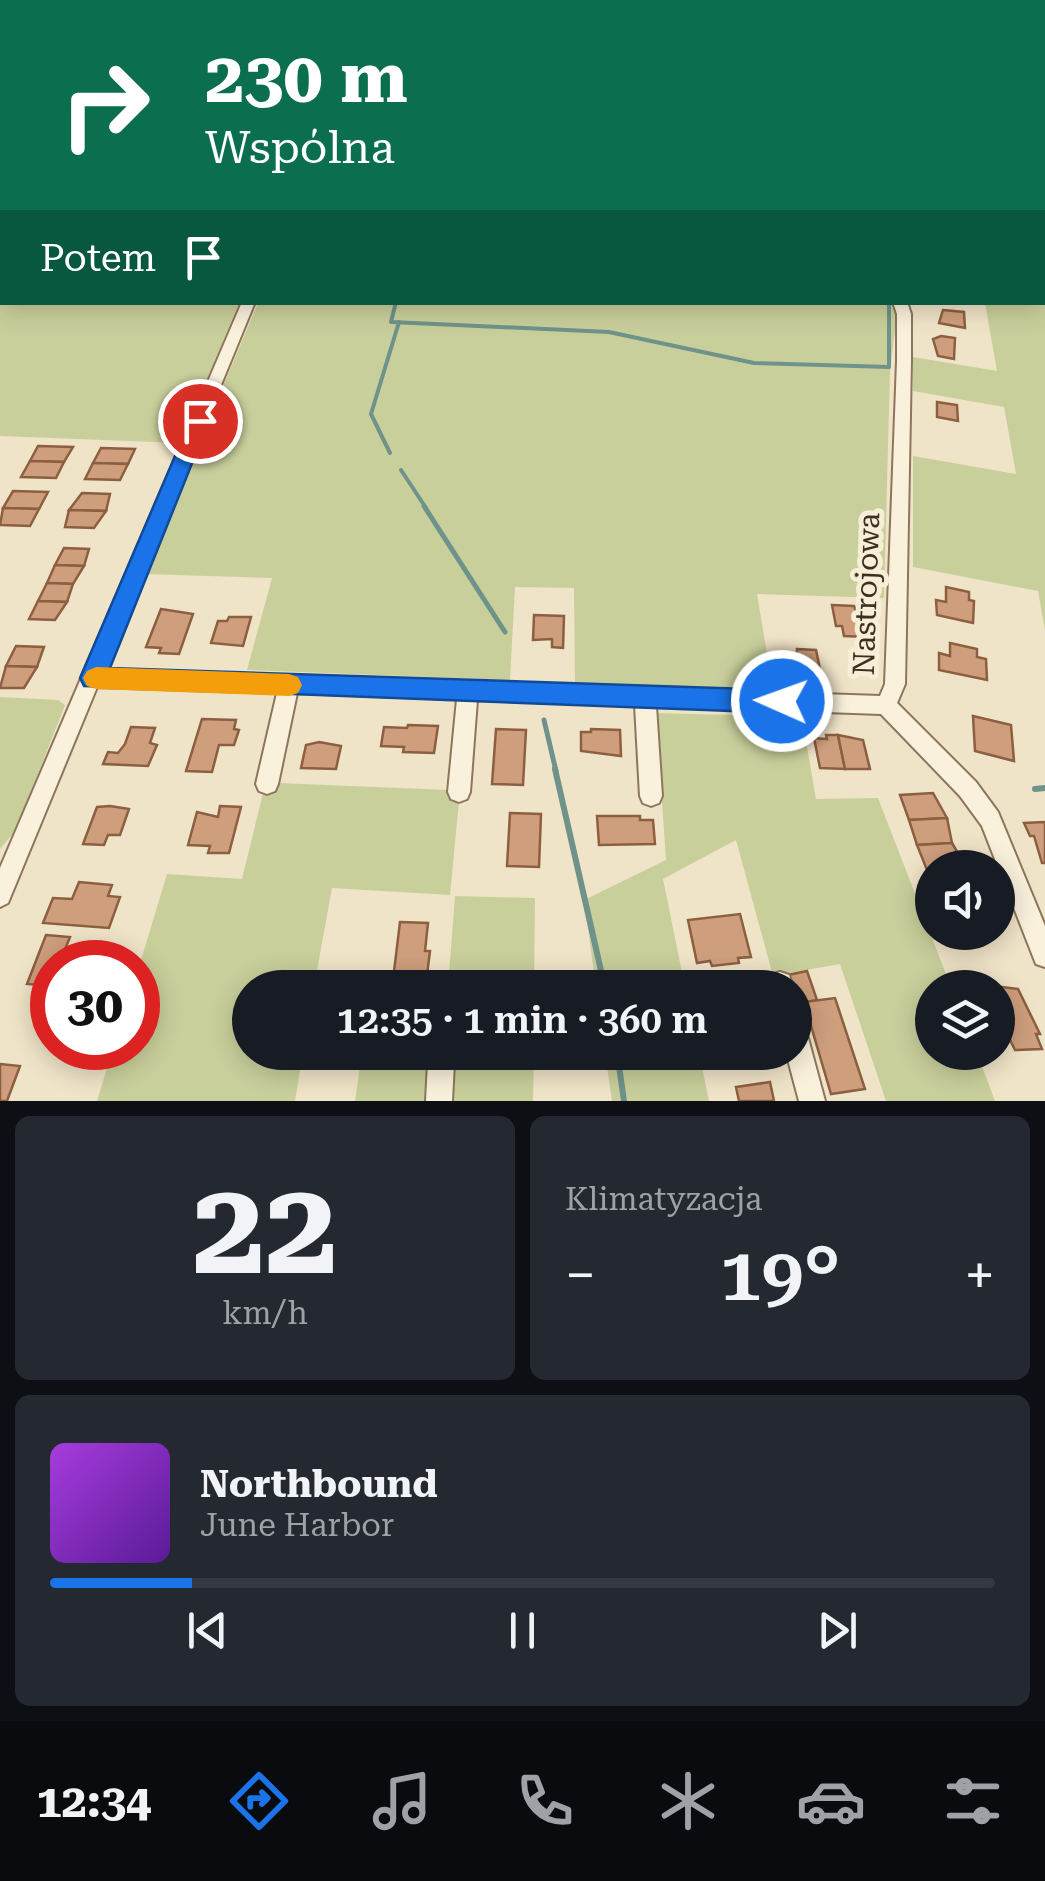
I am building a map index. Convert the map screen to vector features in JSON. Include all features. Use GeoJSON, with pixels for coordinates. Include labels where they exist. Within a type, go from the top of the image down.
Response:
{"type":"FeatureCollection","features":[{"type":"Feature","properties":{"kind":"street"},"geometry":{"type":"LineString","coordinates":[[2,888],[248,305]]}},
{"type":"Feature","properties":{"kind":"street","name":"Nastrojowa"},"geometry":{"type":"LineString","coordinates":[[900,305],[904,346],[895,684],[886,704],[968,789],[990,820],[1045,955]]}},
{"type":"Feature","properties":{"kind":"street"},"geometry":{"type":"LineString","coordinates":[[93,678],[886,704]]}},
{"type":"Feature","properties":{"kind":"street"},"geometry":{"type":"LineString","coordinates":[[266,784],[289,685]]}},
{"type":"Feature","properties":{"kind":"street"},"geometry":{"type":"LineString","coordinates":[[459,792],[468,691]]}},
{"type":"Feature","properties":{"kind":"street"},"geometry":{"type":"LineString","coordinates":[[645,697],[651,796]]}},
{"type":"Feature","properties":{"kind":"street"},"geometry":{"type":"LineString","coordinates":[[439,1101],[441,1070]]}},
{"type":"Feature","properties":{"kind":"street"},"geometry":{"type":"LineString","coordinates":[[804,1070],[812,1101]]}},
{"type":"Feature","properties":{"kind":"green space"},"geometry":{"type":"Polygon","coordinates":[[[0,305],[238,305],[180,443],[0,436],[0,305]]]}},
{"type":"Feature","properties":{"kind":"green space"},"geometry":{"type":"Polygon","coordinates":[[[257,305],[894,305],[897,313],[890,371],[884,598],[757,594],[773,690],[575,683],[574,588],[515,587],[510,680],[247,670],[272,578],[144,574],[257,305]]]}},
{"type":"Feature","properties":{"kind":"green space"},"geometry":{"type":"Polygon","coordinates":[[[985,305],[1045,305],[1045,630],[1038,591],[913,567],[913,456],[1016,474],[1004,407],[913,391],[913,357],[997,371],[985,305]]]}},
{"type":"Feature","properties":{"kind":"green space"},"geometry":{"type":"Polygon","coordinates":[[[0,697],[58,700],[65,705],[16,830],[0,849],[0,697]]]}},
{"type":"Feature","properties":{"kind":"green space"},"geometry":{"type":"Polygon","coordinates":[[[656,713],[802,717],[816,799],[878,798],[915,894],[915,950],[937,950],[944,970],[915,970],[915,1070],[983,1070],[995,1101],[886,1101],[840,964],[806,970],[771,970],[736,840],[663,879],[682,970],[594,970],[584,900],[666,860],[656,713]]]}},
{"type":"Feature","properties":{"kind":"green space"},"geometry":{"type":"Polygon","coordinates":[[[278,783],[448,790],[459,801],[450,895],[332,888],[317,970],[232,970],[232,1070],[300,1070],[295,1101],[97,1101],[106,1070],[160,1070],[160,940],[147,940],[167,874],[242,879],[263,793],[278,783]]]}},
{"type":"Feature","properties":{"kind":"green space"},"geometry":{"type":"Polygon","coordinates":[[[455,896],[535,898],[534,970],[449,970],[455,896]]]}},
{"type":"Feature","properties":{"kind":"green space"},"geometry":{"type":"Polygon","coordinates":[[[360,1070],[432,1070],[429,1101],[355,1101],[360,1070]]]}},
{"type":"Feature","properties":{"kind":"green space"},"geometry":{"type":"Polygon","coordinates":[[[455,1070],[534,1070],[533,1101],[453,1101],[455,1070]]]}},
{"type":"Feature","properties":{"kind":"green space"},"geometry":{"type":"Polygon","coordinates":[[[607,1070],[703,1070],[709,1101],[612,1101],[607,1070]]]}},
{"type":"Feature","properties":{"kind":"building"},"geometry":{"type":"Polygon","coordinates":[[[943,310],[964,312],[965,328],[939,323],[943,310]]]}},
{"type":"Feature","properties":{"kind":"building"},"geometry":{"type":"Polygon","coordinates":[[[955,338],[954,359],[938,356],[933,339],[955,338]]]}},
{"type":"Feature","properties":{"kind":"building"},"geometry":{"type":"Polygon","coordinates":[[[937,402],[957,405],[958,421],[937,417],[937,402]]]}},
{"type":"Feature","properties":{"kind":"building"},"geometry":{"type":"Polygon","coordinates":[[[38,446],[73,447],[64,462],[30,461],[38,446]]]}},
{"type":"Feature","properties":{"kind":"building"},"geometry":{"type":"Polygon","coordinates":[[[101,448],[135,449],[128,464],[93,463],[101,448]]]}},
{"type":"Feature","properties":{"kind":"building"},"geometry":{"type":"Polygon","coordinates":[[[30,461],[64,462],[56,478],[21,477],[30,461]]]}},
{"type":"Feature","properties":{"kind":"building"},"geometry":{"type":"Polygon","coordinates":[[[93,463],[128,464],[120,480],[85,479],[93,463]]]}},
{"type":"Feature","properties":{"kind":"building"},"geometry":{"type":"Polygon","coordinates":[[[13,491],[48,492],[39,509],[3,508],[13,491]]]}},
{"type":"Feature","properties":{"kind":"building"},"geometry":{"type":"Polygon","coordinates":[[[82,493],[110,494],[106,511],[69,510],[82,493]]]}},
{"type":"Feature","properties":{"kind":"building"},"geometry":{"type":"Polygon","coordinates":[[[3,508],[39,509],[30,526],[0,525],[3,508]]]}},
{"type":"Feature","properties":{"kind":"building"},"geometry":{"type":"Polygon","coordinates":[[[69,510],[106,511],[94,528],[65,527],[69,510]]]}},
{"type":"Feature","properties":{"kind":"building"},"geometry":{"type":"Polygon","coordinates":[[[64,548],[89,549],[84,566],[55,565],[64,548]]]}},
{"type":"Feature","properties":{"kind":"building"},"geometry":{"type":"Polygon","coordinates":[[[55,565],[84,566],[73,584],[47,583],[55,565]]]}},
{"type":"Feature","properties":{"kind":"building"},"geometry":{"type":"Polygon","coordinates":[[[47,583],[73,584],[67,602],[38,601],[47,583]]]}},
{"type":"Feature","properties":{"kind":"building"},"geometry":{"type":"Polygon","coordinates":[[[946,587],[969,592],[969,600],[974,601],[973,623],[937,615],[936,600],[946,602],[946,587]]]}},
{"type":"Feature","properties":{"kind":"building"},"geometry":{"type":"Polygon","coordinates":[[[38,601],[67,602],[55,620],[29,619],[38,601]]]}},
{"type":"Feature","properties":{"kind":"building"},"geometry":{"type":"Polygon","coordinates":[[[832,605],[854,606],[866,637],[844,636],[842,626],[836,626],[832,605]]]}},
{"type":"Feature","properties":{"kind":"building"},"geometry":{"type":"Polygon","coordinates":[[[161,609],[193,614],[179,654],[159,653],[161,648],[146,647],[161,609]]]}},
{"type":"Feature","properties":{"kind":"building"},"geometry":{"type":"Polygon","coordinates":[[[534,615],[564,616],[563,648],[552,647],[552,639],[533,640],[534,615]]]}},
{"type":"Feature","properties":{"kind":"building"},"geometry":{"type":"Polygon","coordinates":[[[229,617],[251,617],[243,646],[211,643],[218,621],[227,621],[229,617]]]}},
{"type":"Feature","properties":{"kind":"building"},"geometry":{"type":"Polygon","coordinates":[[[950,643],[977,649],[977,657],[986,659],[987,680],[939,670],[939,653],[950,656],[950,643]]]}},
{"type":"Feature","properties":{"kind":"building"},"geometry":{"type":"Polygon","coordinates":[[[16,646],[44,647],[37,667],[6,666],[16,646]]]}},
{"type":"Feature","properties":{"kind":"building"},"geometry":{"type":"Polygon","coordinates":[[[797,649],[816,650],[820,669],[810,668],[811,673],[780,673],[777,656],[789,657],[788,653],[797,653],[797,649]]]}},
{"type":"Feature","properties":{"kind":"building"},"geometry":{"type":"Polygon","coordinates":[[[6,666],[37,667],[24,688],[0,688],[6,666]]]}},
{"type":"Feature","properties":{"kind":"building"},"geometry":{"type":"Polygon","coordinates":[[[973,716],[1011,725],[1014,761],[975,751],[973,716]]]}},
{"type":"Feature","properties":{"kind":"building"},"geometry":{"type":"Polygon","coordinates":[[[202,719],[236,720],[234,729],[239,730],[234,745],[219,745],[212,772],[186,771],[202,719]]]}},
{"type":"Feature","properties":{"kind":"building"},"geometry":{"type":"Polygon","coordinates":[[[438,726],[434,753],[403,752],[404,747],[381,746],[384,727],[438,726]]]}},
{"type":"Feature","properties":{"kind":"building"},"geometry":{"type":"Polygon","coordinates":[[[131,727],[155,728],[150,743],[157,745],[148,766],[103,764],[108,752],[118,753],[125,744],[131,727]]]}},
{"type":"Feature","properties":{"kind":"building"},"geometry":{"type":"Polygon","coordinates":[[[496,729],[526,730],[523,785],[492,784],[496,729]]]}},
{"type":"Feature","properties":{"kind":"building"},"geometry":{"type":"Polygon","coordinates":[[[620,730],[621,756],[581,751],[581,732],[620,730]]]}},
{"type":"Feature","properties":{"kind":"building"},"geometry":{"type":"Polygon","coordinates":[[[826,735],[838,735],[845,769],[820,768],[814,738],[827,739],[826,735]]]}},
{"type":"Feature","properties":{"kind":"building"},"geometry":{"type":"Polygon","coordinates":[[[838,735],[863,740],[870,769],[845,769],[838,735]]]}},
{"type":"Feature","properties":{"kind":"building"},"geometry":{"type":"Polygon","coordinates":[[[319,742],[341,746],[336,769],[301,768],[306,745],[319,742]]]}},
{"type":"Feature","properties":{"kind":"building"},"geometry":{"type":"Polygon","coordinates":[[[933,793],[947,818],[909,820],[900,795],[933,793]]]}},
{"type":"Feature","properties":{"kind":"building"},"geometry":{"type":"Polygon","coordinates":[[[220,806],[241,807],[229,853],[208,853],[210,846],[188,845],[197,812],[218,817],[220,806]]]}},
{"type":"Feature","properties":{"kind":"building"},"geometry":{"type":"Polygon","coordinates":[[[97,807],[129,809],[120,835],[108,835],[104,845],[83,844],[97,807]]]}},
{"type":"Feature","properties":{"kind":"building"},"geometry":{"type":"Polygon","coordinates":[[[510,813],[541,814],[539,867],[507,866],[510,813]]]}},
{"type":"Feature","properties":{"kind":"building"},"geometry":{"type":"Polygon","coordinates":[[[597,816],[640,816],[640,820],[653,820],[655,844],[599,845],[597,816]]]}},
{"type":"Feature","properties":{"kind":"building"},"geometry":{"type":"Polygon","coordinates":[[[947,818],[952,843],[917,845],[909,820],[947,818]]]}},
{"type":"Feature","properties":{"kind":"building"},"geometry":{"type":"Polygon","coordinates":[[[1045,822],[1042,863],[1034,836],[1030,836],[1024,823],[1045,822]]]}},
{"type":"Feature","properties":{"kind":"building"},"geometry":{"type":"Polygon","coordinates":[[[952,843],[956,850],[919,850],[917,845],[952,843]]]}},
{"type":"Feature","properties":{"kind":"building"},"geometry":{"type":"Polygon","coordinates":[[[79,882],[112,885],[108,896],[120,897],[109,928],[43,923],[53,898],[72,899],[79,882]]]}},
{"type":"Feature","properties":{"kind":"building"},"geometry":{"type":"Polygon","coordinates":[[[740,914],[751,957],[738,958],[739,963],[712,966],[710,961],[697,963],[688,920],[740,914]]]}},
{"type":"Feature","properties":{"kind":"building"},"geometry":{"type":"Polygon","coordinates":[[[400,922],[428,923],[428,970],[394,970],[400,922]]]}},
{"type":"Feature","properties":{"kind":"building"},"geometry":{"type":"Polygon","coordinates":[[[46,935],[70,937],[69,940],[44,940],[46,935]]]}},
{"type":"Feature","properties":{"kind":"building"},"geometry":{"type":"Polygon","coordinates":[[[1015,989],[1040,1034],[1036,1034],[1042,1049],[1015,1050],[1015,989]]]}},
{"type":"Feature","properties":{"kind":"building"},"geometry":{"type":"Polygon","coordinates":[[[835,998],[865,1089],[831,1094],[812,1029],[812,1001],[835,998]]]}},
{"type":"Feature","properties":{"kind":"building"},"geometry":{"type":"Polygon","coordinates":[[[0,1064],[20,1066],[7,1101],[0,1101],[0,1064]]]}},
{"type":"Feature","properties":{"kind":"building"},"geometry":{"type":"Polygon","coordinates":[[[770,1082],[774,1101],[739,1101],[736,1087],[770,1082]]]}},
{"type":"Feature","properties":{"kind":"waterway"},"geometry":{"type":"LineString","coordinates":[[395,305],[391,322],[399,322]]}},
{"type":"Feature","properties":{"kind":"waterway"},"geometry":{"type":"LineString","coordinates":[[399,322],[609,332],[754,363],[889,367],[889,305]]}},
{"type":"Feature","properties":{"kind":"waterway"},"geometry":{"type":"LineString","coordinates":[[390,453],[371,414],[399,322]]}},
{"type":"Feature","properties":{"kind":"waterway"},"geometry":{"type":"LineString","coordinates":[[401,470],[426,508]]}},
{"type":"Feature","properties":{"kind":"waterway"},"geometry":{"type":"LineString","coordinates":[[424,506],[505,632]]}},
{"type":"Feature","properties":{"kind":"waterway"},"geometry":{"type":"LineString","coordinates":[[544,720],[556,771]]}},
{"type":"Feature","properties":{"kind":"waterway"},"geometry":{"type":"LineString","coordinates":[[555,769],[601,970]]}},
{"type":"Feature","properties":{"kind":"waterway"},"geometry":{"type":"LineString","coordinates":[[1035,789],[1045,788]]}},
{"type":"Feature","properties":{"kind":"waterway"},"geometry":{"type":"LineString","coordinates":[[620,1070],[624,1101]]}},
{"type":"Feature","properties":{"kind":"slow traffic"},"geometry":{"type":"LineString","coordinates":[[96,678],[289,685]]}},
{"type":"Feature","properties":{"kind":"route"},"geometry":{"type":"LineString","coordinates":[[200,421],[93,678],[782,701]]}}]}
